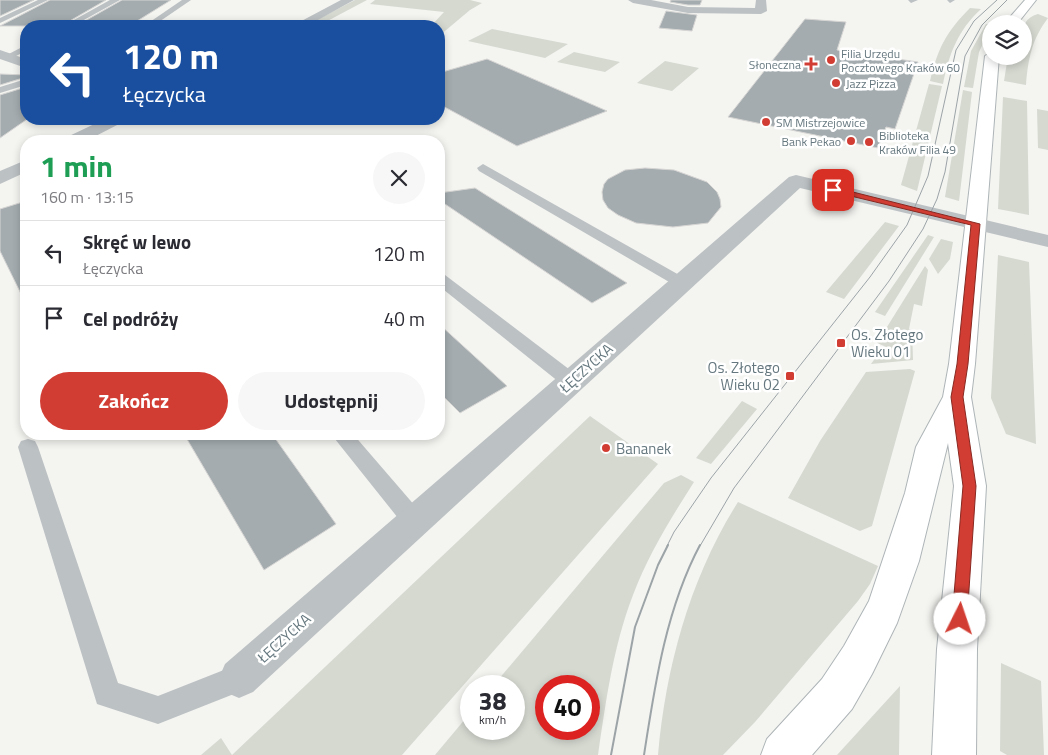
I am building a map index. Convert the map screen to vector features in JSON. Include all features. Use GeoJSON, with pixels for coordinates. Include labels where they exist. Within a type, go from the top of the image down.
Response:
{"type":"FeatureCollection","features":[{"type":"Feature","properties":{"kind":"street"},"geometry":{"type":"LineString","coordinates":[[310,20],[349,0]]}},
{"type":"Feature","properties":{"kind":"street"},"geometry":{"type":"LineString","coordinates":[[633,0],[688,10],[726,12],[761,11],[761,0]]}},
{"type":"Feature","properties":{"kind":"street"},"geometry":{"type":"LineString","coordinates":[[1018,15],[1031,0]]}},
{"type":"Feature","properties":{"kind":"street"},"geometry":{"type":"LineString","coordinates":[[4,56],[20,62]]}},
{"type":"Feature","properties":{"kind":"street"},"geometry":{"type":"LineString","coordinates":[[954,755],[957,649],[970,486],[957,397],[962,364],[991,65]]}},
{"type":"Feature","properties":{"kind":"street"},"geometry":{"type":"LineString","coordinates":[[85,135],[105,125]]}},
{"type":"Feature","properties":{"kind":"street"},"geometry":{"type":"LineString","coordinates":[[0,178],[20,168]]}},
{"type":"Feature","properties":{"kind":"street","name":"ŁĘCZYCKA"},"geometry":{"type":"LineString","coordinates":[[239,678],[796,181],[976,224]]}},
{"type":"Feature","properties":{"kind":"street"},"geometry":{"type":"LineString","coordinates":[[976,224],[1048,241]]}},
{"type":"Feature","properties":{"kind":"street"},"geometry":{"type":"LineString","coordinates":[[783,755],[837,694],[858,660],[884,610],[921,493],[931,447],[957,397]]}},
{"type":"Feature","properties":{"kind":"lane"},"geometry":{"type":"LineString","coordinates":[[0,21],[44,0]]}},
{"type":"Feature","properties":{"kind":"lane"},"geometry":{"type":"LineString","coordinates":[[78,20],[116,0]]}},
{"type":"Feature","properties":{"kind":"lane"},"geometry":{"type":"LineString","coordinates":[[157,20],[188,0]]}},
{"type":"Feature","properties":{"kind":"lane"},"geometry":{"type":"LineString","coordinates":[[4,56],[20,50]]}},
{"type":"Feature","properties":{"kind":"lane"},"geometry":{"type":"LineString","coordinates":[[0,90],[20,84]]}},
{"type":"Feature","properties":{"kind":"lane"},"geometry":{"type":"LineString","coordinates":[[483,168],[682,283]]}},
{"type":"Feature","properties":{"kind":"lane"},"geometry":{"type":"LineString","coordinates":[[445,283],[571,381]]}},
{"type":"Feature","properties":{"kind":"lane"},"geometry":{"type":"LineString","coordinates":[[345,440],[414,521]]}},
{"type":"Feature","properties":{"kind":"lane"},"geometry":{"type":"LineString","coordinates":[[28,447],[107,694],[158,710],[239,678]]}},
{"type":"Feature","properties":{"kind":"shaded area"},"geometry":{"type":"Polygon","coordinates":[[[355,0],[367,0],[329,20],[317,20],[355,0]]]}},
{"type":"Feature","properties":{"kind":"shaded area"},"geometry":{"type":"Polygon","coordinates":[[[375,0],[470,0],[482,3],[470,10],[445,31],[445,20],[437,20],[444,12],[370,4],[375,0]]]}},
{"type":"Feature","properties":{"kind":"shaded area"},"geometry":{"type":"Polygon","coordinates":[[[970,8],[981,9],[960,34],[948,63],[943,84],[930,81],[936,59],[944,41],[970,8]]]}},
{"type":"Feature","properties":{"kind":"shaded area"},"geometry":{"type":"Polygon","coordinates":[[[1038,14],[1048,18],[1038,34],[1032,50],[1032,17],[1038,14]]]}},
{"type":"Feature","properties":{"kind":"shaded area"},"geometry":{"type":"Polygon","coordinates":[[[492,29],[568,44],[545,58],[468,41],[492,29]]]}},
{"type":"Feature","properties":{"kind":"shaded area"},"geometry":{"type":"Polygon","coordinates":[[[982,31],[982,46],[979,52],[973,88],[964,87],[971,51],[982,31]]]}},
{"type":"Feature","properties":{"kind":"shaded area"},"geometry":{"type":"Polygon","coordinates":[[[574,52],[620,62],[605,72],[557,62],[574,52]]]}},
{"type":"Feature","properties":{"kind":"shaded area"},"geometry":{"type":"Polygon","coordinates":[[[665,61],[699,68],[672,91],[637,83],[665,61]]]}},
{"type":"Feature","properties":{"kind":"shaded area"},"geometry":{"type":"Polygon","coordinates":[[[1007,65],[1028,65],[1026,85],[1004,81],[1007,65]]]}},
{"type":"Feature","properties":{"kind":"shaded area"},"geometry":{"type":"Polygon","coordinates":[[[929,84],[942,86],[917,191],[901,185],[929,84]]]}},
{"type":"Feature","properties":{"kind":"shaded area"},"geometry":{"type":"Polygon","coordinates":[[[963,90],[972,92],[959,201],[945,197],[963,90]]]}},
{"type":"Feature","properties":{"kind":"shaded area"},"geometry":{"type":"Polygon","coordinates":[[[1003,97],[1027,101],[1029,215],[998,209],[1003,97]]]}},
{"type":"Feature","properties":{"kind":"shaded area"},"geometry":{"type":"Polygon","coordinates":[[[1037,109],[1048,111],[1048,150],[1038,148],[1037,109]]]}},
{"type":"Feature","properties":{"kind":"shaded area"},"geometry":{"type":"Polygon","coordinates":[[[885,222],[899,226],[844,299],[826,292],[885,222]]]}},
{"type":"Feature","properties":{"kind":"shaded area"},"geometry":{"type":"Polygon","coordinates":[[[928,235],[934,237],[885,316],[875,312],[928,235]]]}},
{"type":"Feature","properties":{"kind":"shaded area"},"geometry":{"type":"Polygon","coordinates":[[[941,239],[953,242],[950,259],[938,274],[929,259],[941,239]]]}},
{"type":"Feature","properties":{"kind":"shaded area"},"geometry":{"type":"Polygon","coordinates":[[[998,255],[1029,262],[1036,444],[1006,434],[991,398],[998,255]]]}},
{"type":"Feature","properties":{"kind":"shaded area"},"geometry":{"type":"Polygon","coordinates":[[[925,266],[928,270],[922,306],[914,304],[909,329],[912,330],[913,360],[871,364],[884,346],[877,343],[925,266]]]}},
{"type":"Feature","properties":{"kind":"shaded area"},"geometry":{"type":"Polygon","coordinates":[[[910,369],[915,371],[872,526],[860,531],[788,498],[820,441],[866,372],[910,369]]]}},
{"type":"Feature","properties":{"kind":"shaded area"},"geometry":{"type":"Polygon","coordinates":[[[742,401],[757,409],[711,464],[696,458],[742,401]]]}},
{"type":"Feature","properties":{"kind":"shaded area"},"geometry":{"type":"Polygon","coordinates":[[[590,416],[658,464],[472,675],[460,675],[460,689],[402,755],[232,755],[590,416]]]}},
{"type":"Feature","properties":{"kind":"shaded area"},"geometry":{"type":"Polygon","coordinates":[[[681,475],[694,482],[653,551],[633,595],[620,634],[611,674],[598,755],[435,755],[460,725],[460,740],[525,740],[525,675],[502,675],[664,483],[681,475]]]}},
{"type":"Feature","properties":{"kind":"shaded area"},"geometry":{"type":"Polygon","coordinates":[[[738,502],[878,566],[870,584],[858,601],[755,722],[723,755],[658,755],[667,689],[683,624],[706,561],[738,502]]]}},
{"type":"Feature","properties":{"kind":"shaded area"},"geometry":{"type":"Polygon","coordinates":[[[1001,663],[1041,681],[1044,755],[1007,755],[1000,751],[1001,663]]]}},
{"type":"Feature","properties":{"kind":"shaded area"},"geometry":{"type":"Polygon","coordinates":[[[900,686],[899,755],[837,755],[900,686]]]}},
{"type":"Feature","properties":{"kind":"shaded area"},"geometry":{"type":"Polygon","coordinates":[[[221,738],[232,755],[201,755],[221,738]]]}},
{"type":"Feature","properties":{"kind":"building"},"geometry":{"type":"Polygon","coordinates":[[[0,0],[34,0],[0,16],[0,0]]]}},
{"type":"Feature","properties":{"kind":"building"},"geometry":{"type":"Polygon","coordinates":[[[50,0],[106,0],[71,20],[20,20],[20,26],[0,26],[50,0]]]}},
{"type":"Feature","properties":{"kind":"building"},"geometry":{"type":"Polygon","coordinates":[[[122,0],[171,0],[139,20],[87,20],[122,0]]]}},
{"type":"Feature","properties":{"kind":"building"},"geometry":{"type":"Polygon","coordinates":[[[671,0],[702,0],[700,5],[688,5],[670,2],[671,0]]]}},
{"type":"Feature","properties":{"kind":"building"},"geometry":{"type":"Polygon","coordinates":[[[666,11],[697,15],[692,31],[659,28],[666,11]]]}},
{"type":"Feature","properties":{"kind":"building"},"geometry":{"type":"Polygon","coordinates":[[[805,19],[846,22],[837,50],[918,62],[895,129],[886,127],[878,148],[728,117],[805,19]]]}},
{"type":"Feature","properties":{"kind":"building"},"geometry":{"type":"Polygon","coordinates":[[[487,59],[607,111],[517,146],[445,107],[445,71],[487,59]]]}},
{"type":"Feature","properties":{"kind":"building"},"geometry":{"type":"Polygon","coordinates":[[[0,74],[20,75],[20,79],[0,85],[0,74]]]}},
{"type":"Feature","properties":{"kind":"building"},"geometry":{"type":"Polygon","coordinates":[[[20,89],[20,124],[0,138],[0,95],[20,89]]]}},
{"type":"Feature","properties":{"kind":"building"},"geometry":{"type":"Polygon","coordinates":[[[645,168],[674,170],[707,182],[717,192],[721,207],[708,223],[673,227],[636,223],[608,208],[603,200],[602,192],[604,184],[608,179],[625,170],[645,168]]]}},
{"type":"Feature","properties":{"kind":"building"},"geometry":{"type":"Polygon","coordinates":[[[475,188],[627,283],[592,303],[445,204],[445,192],[475,188]]]}},
{"type":"Feature","properties":{"kind":"building"},"geometry":{"type":"Polygon","coordinates":[[[20,203],[20,292],[0,251],[0,209],[20,203]]]}},
{"type":"Feature","properties":{"kind":"building"},"geometry":{"type":"Polygon","coordinates":[[[445,329],[507,386],[460,413],[445,398],[445,329]]]}},
{"type":"Feature","properties":{"kind":"building"},"geometry":{"type":"Polygon","coordinates":[[[188,440],[276,440],[336,524],[264,570],[188,440]]]}},
{"type":"Feature","properties":{"kind":"tram line"},"geometry":{"type":"LineString","coordinates":[[667,546],[674,532],[711,478],[870,277],[907,225],[928,176],[956,50],[974,21],[997,0]]}},
{"type":"Feature","properties":{"kind":"tram line"},"geometry":{"type":"LineString","coordinates":[[700,546],[734,488],[889,281],[923,229],[937,199],[945,172],[965,56],[982,25],[1007,0]]}},
{"type":"Feature","properties":{"kind":"tram line"},"geometry":{"type":"LineString","coordinates":[[611,755],[635,627],[658,565],[668,545]]}},
{"type":"Feature","properties":{"kind":"tram line"},"geometry":{"type":"LineString","coordinates":[[644,755],[663,647],[678,595],[700,545]]}},
{"type":"Feature","properties":{"kind":"place","name":"Filia Urzędu Pocztowego Kraków 60"},"geometry":{"type":"Point","coordinates":[831,60]}},
{"type":"Feature","properties":{"kind":"place","name":"Słoneczna"},"geometry":{"type":"Point","coordinates":[811,64]}},
{"type":"Feature","properties":{"kind":"place","name":"Jazz Pizza"},"geometry":{"type":"Point","coordinates":[836,83]}},
{"type":"Feature","properties":{"kind":"place","name":"SM Mistrzejowice"},"geometry":{"type":"Point","coordinates":[766,122]}},
{"type":"Feature","properties":{"kind":"place","name":"Bank Pekao"},"geometry":{"type":"Point","coordinates":[851,141]}},
{"type":"Feature","properties":{"kind":"place","name":"Biblioteka Kraków Filia 49"},"geometry":{"type":"Point","coordinates":[869,142]}},
{"type":"Feature","properties":{"kind":"place","name":"Os. Złotego Wieku 01"},"geometry":{"type":"Point","coordinates":[841,343]}},
{"type":"Feature","properties":{"kind":"place","name":"Os. Złotego Wieku 02"},"geometry":{"type":"Point","coordinates":[790,376]}},
{"type":"Feature","properties":{"kind":"place","name":"Bananek"},"geometry":{"type":"Point","coordinates":[606,448]}},
{"type":"Feature","properties":{"kind":"route"},"geometry":{"type":"LineString","coordinates":[[833,190],[976,224],[957,397],[970,486],[960,619]]}}]}
